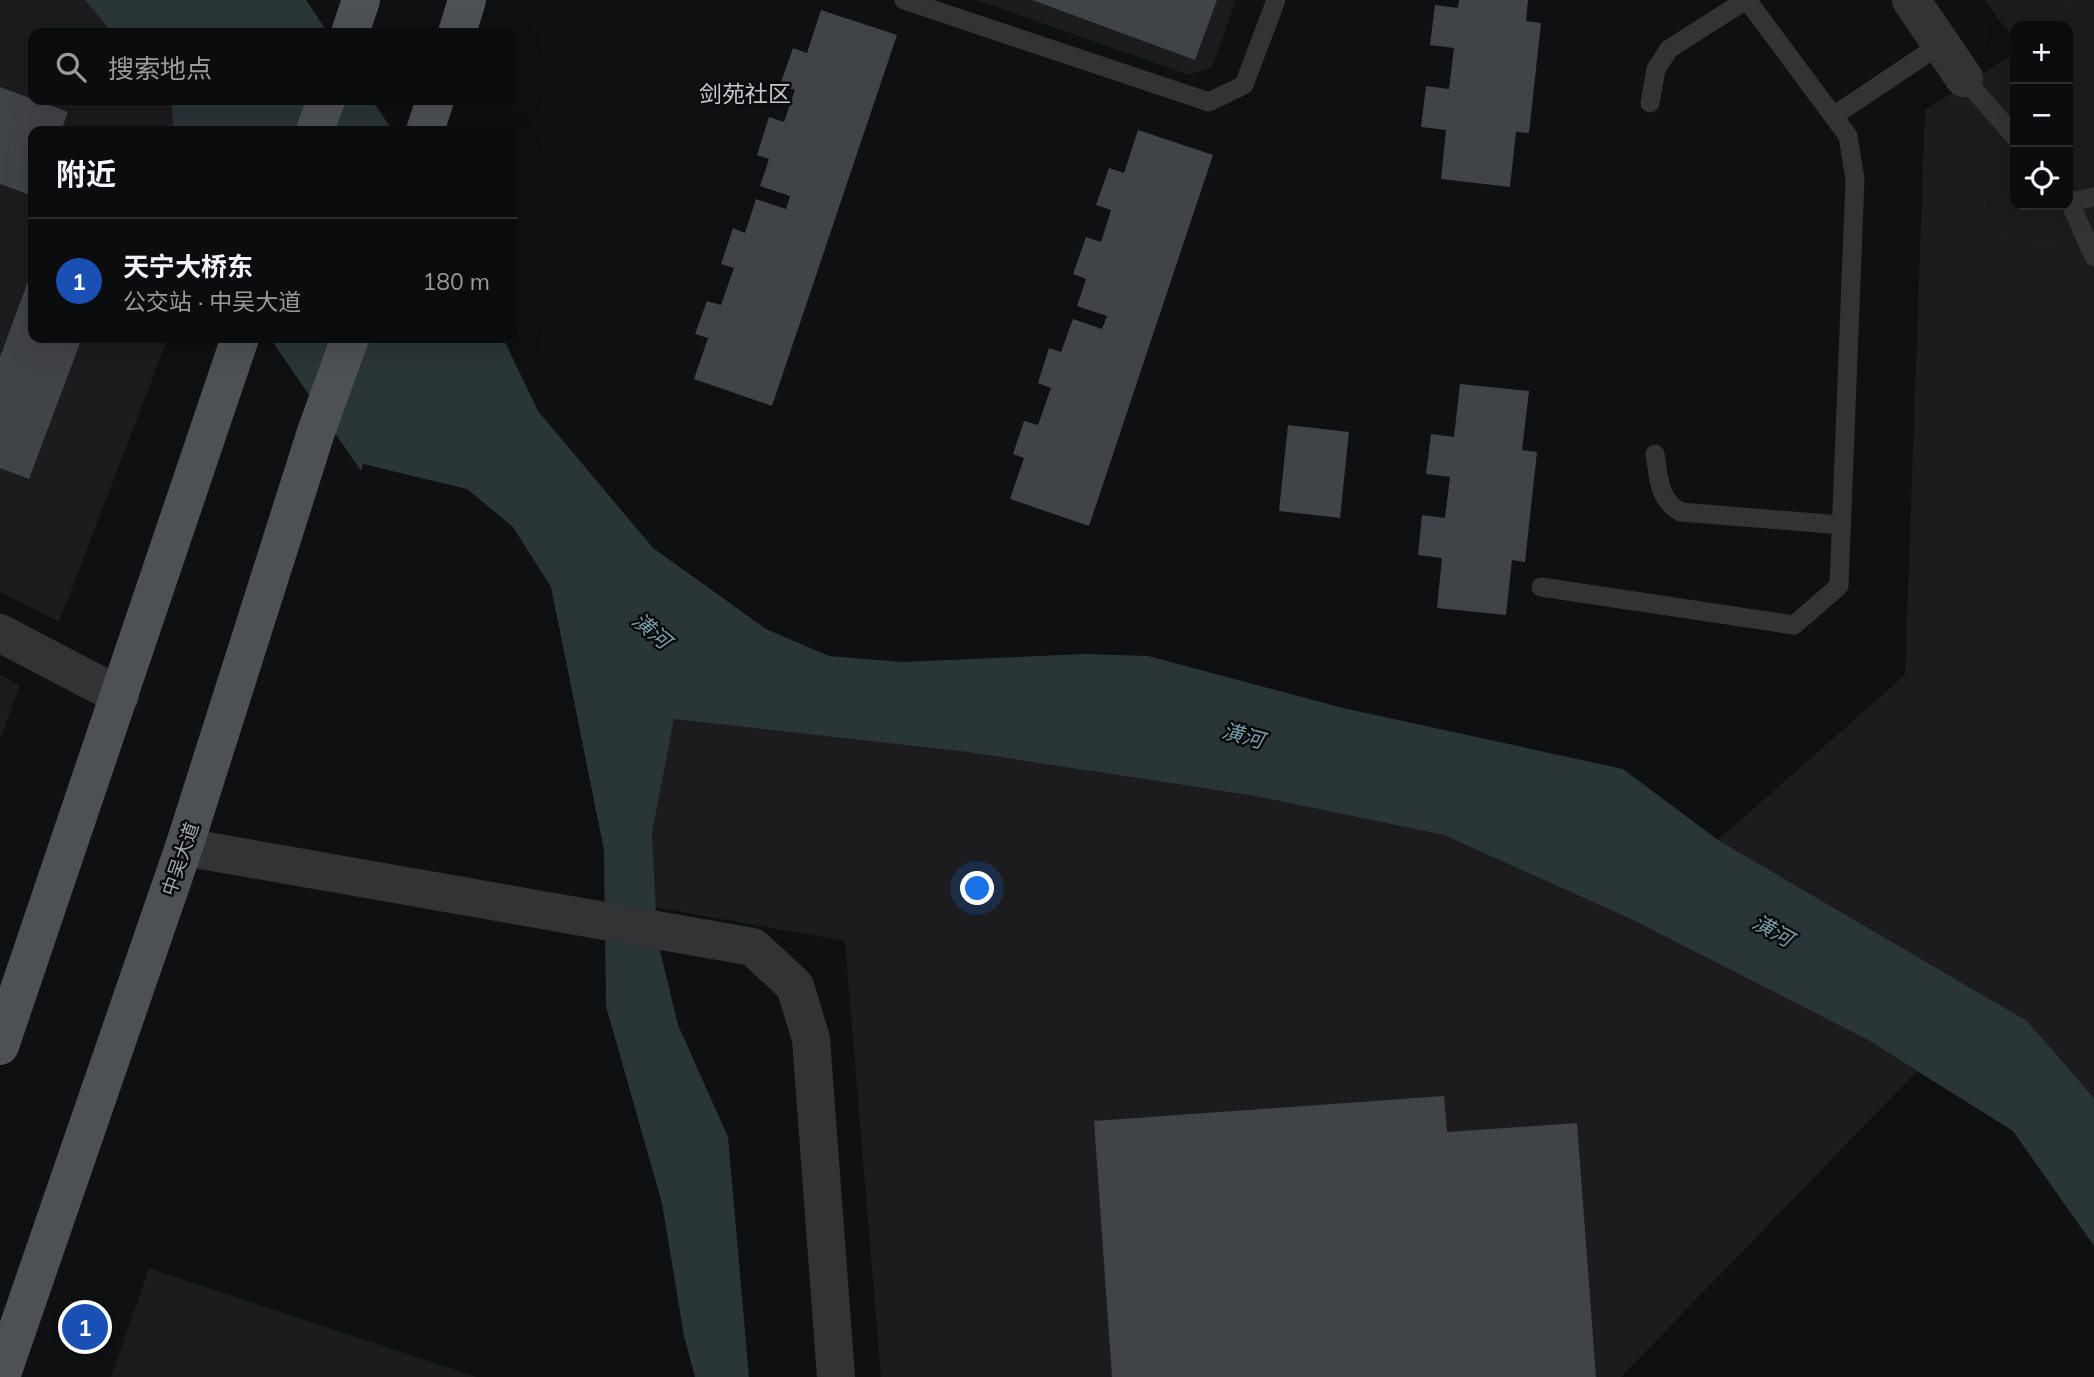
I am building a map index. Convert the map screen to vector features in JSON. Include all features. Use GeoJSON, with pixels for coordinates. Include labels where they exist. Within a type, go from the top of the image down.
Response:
{"type":"FeatureCollection","features":[{"type":"Feature","properties":{"kind":"main road"},"geometry":{"type":"LineString","coordinates":[[459,28],[467,0]]}},
{"type":"Feature","properties":{"kind":"main road"},"geometry":{"type":"LineString","coordinates":[[317,126],[324,105]]}},
{"type":"Feature","properties":{"kind":"main road"},"geometry":{"type":"LineString","coordinates":[[427,126],[433,105]]}},
{"type":"Feature","properties":{"kind":"main road"},"geometry":{"type":"LineString","coordinates":[[0,1046],[238,343]]}},
{"type":"Feature","properties":{"kind":"main road","name":"中吴大道"},"geometry":{"type":"LineString","coordinates":[[1,1377],[184,847],[316,432],[348,343]]}},
{"type":"Feature","properties":{"kind":"street"},"geometry":{"type":"LineString","coordinates":[[1911,0],[1964,78]]}},
{"type":"Feature","properties":{"kind":"street"},"geometry":{"type":"LineString","coordinates":[[0,633],[120,696]]}},
{"type":"Feature","properties":{"kind":"street"},"geometry":{"type":"LineString","coordinates":[[184,847],[753,947],[795,986],[811,1039],[836,1377]]}},
{"type":"Feature","properties":{"kind":"lane"},"geometry":{"type":"LineString","coordinates":[[904,0],[1209,102],[1244,85],[1276,0]]}},
{"type":"Feature","properties":{"kind":"lane"},"geometry":{"type":"LineString","coordinates":[[1541,587],[1794,625],[1839,586],[1856,179],[1848,136],[1835,115],[1746,0],[1669,49],[1656,69],[1650,103]]}},
{"type":"Feature","properties":{"kind":"lane"},"geometry":{"type":"LineString","coordinates":[[1835,115],[1941,44]]}},
{"type":"Feature","properties":{"kind":"lane"},"geometry":{"type":"LineString","coordinates":[[1964,78],[2010,131]]}},
{"type":"Feature","properties":{"kind":"lane"},"geometry":{"type":"LineString","coordinates":[[2073,200],[2094,197]]}},
{"type":"Feature","properties":{"kind":"lane"},"geometry":{"type":"LineString","coordinates":[[2073,207],[2094,257]]}},
{"type":"Feature","properties":{"kind":"lane"},"geometry":{"type":"LineString","coordinates":[[1655,454],[1661,492],[1670,506],[1682,513],[1842,525]]}},
{"type":"Feature","properties":{"kind":"shaded area"},"geometry":{"type":"Polygon","coordinates":[[[0,0],[85,0],[108,28],[28,28],[28,105],[171,105],[173,126],[28,126],[28,343],[166,343],[59,622],[0,592],[0,0]]]}},
{"type":"Feature","properties":{"kind":"shaded area"},"geometry":{"type":"Polygon","coordinates":[[[976,0],[1236,0],[1212,67],[1189,75],[976,0]]]}},
{"type":"Feature","properties":{"kind":"shaded area"},"geometry":{"type":"Polygon","coordinates":[[[1985,0],[2094,0],[2094,1098],[2027,1021],[1718,840],[1905,675],[1925,110],[2010,56],[2010,210],[2073,210],[2073,21],[2010,21],[2010,35],[1985,0]]]}},
{"type":"Feature","properties":{"kind":"shaded area"},"geometry":{"type":"Polygon","coordinates":[[[0,675],[20,685],[0,740],[0,675]]]}},
{"type":"Feature","properties":{"kind":"shaded area"},"geometry":{"type":"Polygon","coordinates":[[[674,719],[967,752],[1255,796],[1444,835],[1633,920],[1870,1041],[1917,1071],[1621,1377],[881,1377],[845,941],[655,907],[652,833],[674,719]]]}},
{"type":"Feature","properties":{"kind":"shaded area"},"geometry":{"type":"Polygon","coordinates":[[[149,1268],[477,1377],[111,1377],[149,1268]]]}},
{"type":"Feature","properties":{"kind":"water"},"geometry":{"type":"Polygon","coordinates":[[[85,0],[306,0],[325,28],[108,28],[85,0]]]}},
{"type":"Feature","properties":{"kind":"water"},"geometry":{"type":"Polygon","coordinates":[[[375,105],[390,126],[173,126],[172,106],[375,105]]]}},
{"type":"Feature","properties":{"kind":"water","name":"潢河"},"geometry":{"type":"Polygon","coordinates":[[[273,343],[505,343],[538,411],[653,548],[766,629],[829,656],[903,662],[1084,654],[1148,656],[1343,708],[1623,769],[1718,840],[2027,1021],[2094,1098],[2094,1246],[2013,1131],[1870,1041],[1633,920],[1444,835],[1255,796],[967,752],[674,719],[652,833],[657,938],[678,1025],[728,1137],[749,1377],[695,1377],[684,1336],[662,1203],[606,1006],[604,850],[551,587],[513,527],[467,489],[363,464],[361,471],[273,343]]]}},
{"type":"Feature","properties":{"kind":"building"},"geometry":{"type":"Polygon","coordinates":[[[1032,0],[1217,0],[1195,60],[1032,0]]]}},
{"type":"Feature","properties":{"kind":"building"},"geometry":{"type":"Polygon","coordinates":[[[1459,0],[1528,0],[1526,21],[1541,23],[1529,133],[1516,132],[1510,187],[1441,179],[1446,130],[1421,127],[1426,86],[1449,89],[1454,48],[1430,45],[1435,5],[1458,8],[1459,0]]]}},
{"type":"Feature","properties":{"kind":"building"},"geometry":{"type":"Polygon","coordinates":[[[821,10],[897,35],[772,406],[694,379],[708,338],[695,334],[707,301],[721,305],[734,268],[721,264],[733,228],[745,233],[756,199],[786,209],[790,196],[760,186],[769,159],[757,155],[769,117],[784,122],[795,90],[780,85],[793,48],[807,53],[821,10]]]}},
{"type":"Feature","properties":{"kind":"building"},"geometry":{"type":"Polygon","coordinates":[[[0,87],[28,97],[28,105],[49,105],[68,112],[63,126],[28,126],[28,194],[0,184],[0,87]]]}},
{"type":"Feature","properties":{"kind":"building"},"geometry":{"type":"Polygon","coordinates":[[[1138,130],[1213,155],[1089,526],[1010,499],[1024,458],[1013,454],[1024,421],[1038,425],[1051,388],[1038,383],[1049,348],[1061,352],[1073,319],[1102,329],[1107,316],[1077,306],[1086,279],[1073,274],[1086,237],[1101,242],[1111,210],[1096,205],[1109,168],[1124,173],[1138,130]]]}},
{"type":"Feature","properties":{"kind":"building"},"geometry":{"type":"Polygon","coordinates":[[[28,281],[28,343],[80,343],[29,479],[0,468],[0,357],[28,281]]]}},
{"type":"Feature","properties":{"kind":"building"},"geometry":{"type":"Polygon","coordinates":[[[1460,384],[1529,391],[1522,450],[1537,452],[1525,562],[1512,560],[1506,615],[1437,608],[1442,558],[1418,555],[1422,515],[1445,518],[1450,477],[1426,474],[1431,434],[1454,437],[1460,384]]]}},
{"type":"Feature","properties":{"kind":"building"},"geometry":{"type":"Polygon","coordinates":[[[1288,425],[1349,432],[1340,518],[1279,511],[1288,425]]]}},
{"type":"Feature","properties":{"kind":"building"},"geometry":{"type":"Polygon","coordinates":[[[1444,1096],[1447,1132],[1577,1123],[1596,1377],[1112,1377],[1094,1121],[1444,1096]]]}},
{"type":"Feature","properties":{"kind":"place","name":"天宁大桥东"},"geometry":{"type":"Point","coordinates":[85,1327]}},
{"type":"Feature","properties":{"kind":"district","name":"剑苑社区"},"geometry":{"type":"Point","coordinates":[745,93]}}]}
